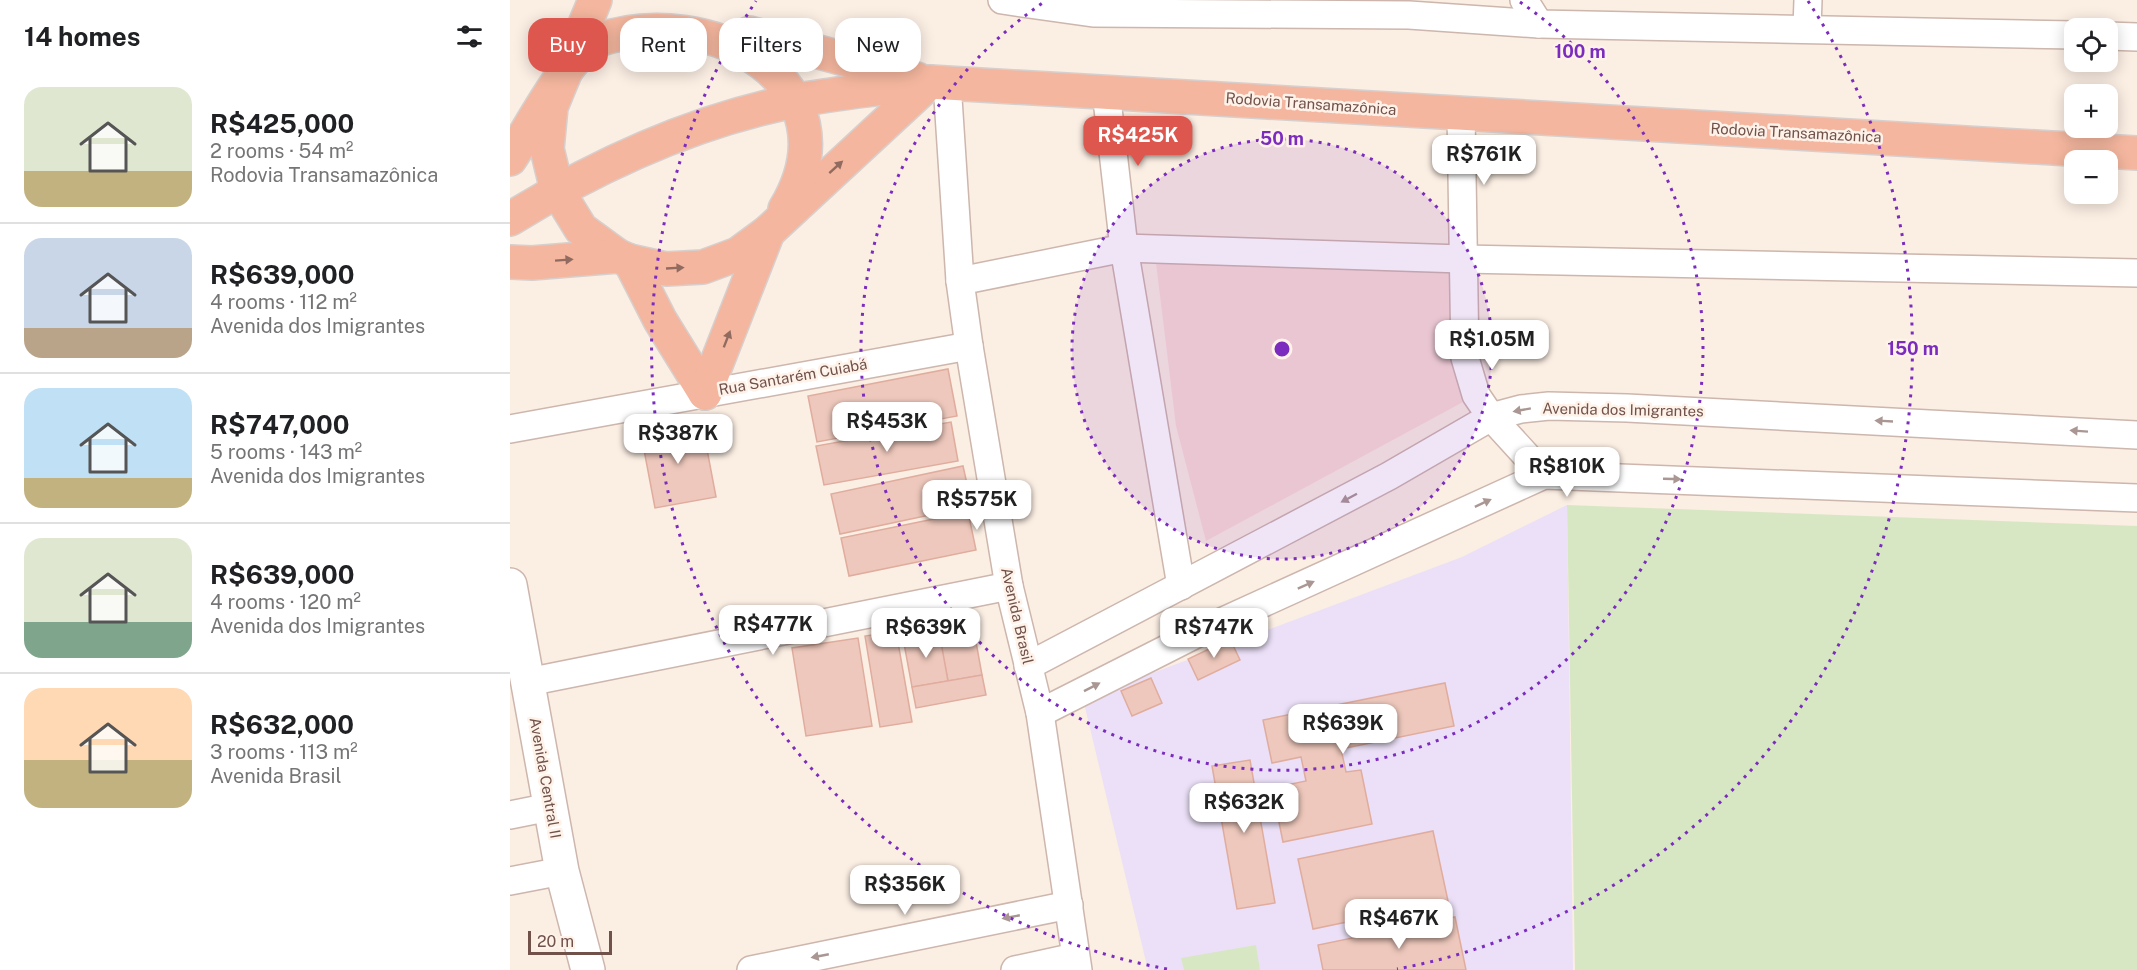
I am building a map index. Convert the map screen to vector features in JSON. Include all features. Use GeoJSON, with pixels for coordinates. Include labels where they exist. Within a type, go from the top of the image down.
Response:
{"type":"FeatureCollection","features":[{"type":"Feature","properties":{"kind":"highway"},"geometry":{"type":"LineString","coordinates":[[589,18],[596,0]]}},
{"type":"Feature","properties":{"kind":"highway"},"geometry":{"type":"LineString","coordinates":[[608,32],[623,23],[657,14],[693,13],[719,19]]}},
{"type":"Feature","properties":{"kind":"highway"},"geometry":{"type":"LineString","coordinates":[[823,49],[938,82]]}},
{"type":"Feature","properties":{"kind":"highway"},"geometry":{"type":"LineString","coordinates":[[510,159],[566,72]]}},
{"type":"Feature","properties":{"kind":"highway"},"geometry":{"type":"LineString","coordinates":[[567,72],[551,106],[547,149],[556,190],[581,229],[624,258],[705,393]]}},
{"type":"Feature","properties":{"kind":"highway"},"geometry":{"type":"LineString","coordinates":[[705,393],[773,226],[794,194],[803,163],[805,132],[798,100],[785,72]]}},
{"type":"Feature","properties":{"kind":"highway"},"geometry":{"type":"LineString","coordinates":[[510,262],[624,258],[666,269],[703,267],[738,254],[938,82]]}},
{"type":"Feature","properties":{"kind":"highway","name":"Rodovia Transamazônica"},"geometry":{"type":"LineString","coordinates":[[510,219],[556,190],[627,154],[711,123],[798,100],[938,82],[2137,153]]}},
{"type":"Feature","properties":{"kind":"street"},"geometry":{"type":"LineString","coordinates":[[1002,0],[1093,13],[1414,8],[1539,24],[2064,35]]}},
{"type":"Feature","properties":{"kind":"street"},"geometry":{"type":"LineString","coordinates":[[1524,0],[1539,24]]}},
{"type":"Feature","properties":{"kind":"street"},"geometry":{"type":"LineString","coordinates":[[1807,28],[1808,0]]}},
{"type":"Feature","properties":{"kind":"street"},"geometry":{"type":"LineString","coordinates":[[2118,36],[2137,37]]}},
{"type":"Feature","properties":{"kind":"street","name":"Avenida Brasil"},"geometry":{"type":"LineString","coordinates":[[938,82],[969,345],[1009,586],[1040,713],[1077,964]]}},
{"type":"Feature","properties":{"kind":"street"},"geometry":{"type":"LineString","coordinates":[[1106,91],[1124,248],[1181,586]]}},
{"type":"Feature","properties":{"kind":"street"},"geometry":{"type":"LineString","coordinates":[[1461,113],[1465,358],[1476,395],[1491,417],[1544,475]]}},
{"type":"Feature","properties":{"kind":"street"},"geometry":{"type":"LineString","coordinates":[[960,281],[1124,248],[1462,259],[2137,273]]}},
{"type":"Feature","properties":{"kind":"street","name":"Rua Santarém Cuiabá"},"geometry":{"type":"LineString","coordinates":[[510,429],[969,345]]}},
{"type":"Feature","properties":{"kind":"street","name":"Avenida dos Imigrantes"},"geometry":{"type":"LineString","coordinates":[[1028,666],[1389,476],[1491,417],[1540,407],[1591,406],[2137,435]]}},
{"type":"Feature","properties":{"kind":"street"},"geometry":{"type":"LineString","coordinates":[[1040,713],[1206,629],[1544,475],[2137,498]]}},
{"type":"Feature","properties":{"kind":"street","name":"Avenida Central II"},"geometry":{"type":"LineString","coordinates":[[510,585],[562,871],[588,970]]}},
{"type":"Feature","properties":{"kind":"street"},"geometry":{"type":"LineString","coordinates":[[528,682],[1009,586]]}},
{"type":"Feature","properties":{"kind":"street"},"geometry":{"type":"LineString","coordinates":[[510,815],[550,807]]}},
{"type":"Feature","properties":{"kind":"street"},"geometry":{"type":"LineString","coordinates":[[510,881],[562,871]]}},
{"type":"Feature","properties":{"kind":"street"},"geometry":{"type":"LineString","coordinates":[[751,970],[1069,905]]}},
{"type":"Feature","properties":{"kind":"street"},"geometry":{"type":"LineString","coordinates":[[1015,970],[1077,964]]}},
{"type":"Feature","properties":{"kind":"shaded area"},"geometry":{"type":"Polygon","coordinates":[[[1462,259],[1476,395],[1206,541],[1176,426],[1156,263],[1462,259]]]}},
{"type":"Feature","properties":{"kind":"shaded area"},"geometry":{"type":"Polygon","coordinates":[[[1567,505],[1573,970],[1148,970],[1083,699],[1462,557],[1567,505]]]}},
{"type":"Feature","properties":{"kind":"green space"},"geometry":{"type":"Polygon","coordinates":[[[1567,505],[2137,526],[2137,970],[1575,970],[1567,505]]]}},
{"type":"Feature","properties":{"kind":"green space"},"geometry":{"type":"Polygon","coordinates":[[[1256,945],[1260,970],[1184,970],[1181,958],[1256,945]]]}},
{"type":"Feature","properties":{"kind":"building"},"geometry":{"type":"Polygon","coordinates":[[[948,369],[957,416],[817,442],[808,396],[948,369]]]}},
{"type":"Feature","properties":{"kind":"building"},"geometry":{"type":"Polygon","coordinates":[[[951,422],[958,461],[824,485],[816,446],[951,422]]]}},
{"type":"Feature","properties":{"kind":"building"},"geometry":{"type":"Polygon","coordinates":[[[702,423],[716,497],[655,508],[641,434],[702,423]]]}},
{"type":"Feature","properties":{"kind":"building"},"geometry":{"type":"Polygon","coordinates":[[[963,466],[972,506],[840,534],[831,494],[963,466]]]}},
{"type":"Feature","properties":{"kind":"building"},"geometry":{"type":"Polygon","coordinates":[[[968,512],[976,550],[849,576],[841,538],[968,512]]]}},
{"type":"Feature","properties":{"kind":"building"},"geometry":{"type":"Polygon","coordinates":[[[972,620],[982,675],[948,681],[937,626],[972,620]]]}},
{"type":"Feature","properties":{"kind":"building"},"geometry":{"type":"Polygon","coordinates":[[[896,631],[912,722],[880,727],[865,636],[896,631]]]}},
{"type":"Feature","properties":{"kind":"building"},"geometry":{"type":"Polygon","coordinates":[[[939,631],[948,681],[912,687],[903,638],[939,631]]]}},
{"type":"Feature","properties":{"kind":"building"},"geometry":{"type":"Polygon","coordinates":[[[858,638],[872,726],[806,736],[792,648],[858,638]]]}},
{"type":"Feature","properties":{"kind":"building"},"geometry":{"type":"Polygon","coordinates":[[[1230,639],[1240,660],[1198,680],[1188,659],[1230,639]]]}},
{"type":"Feature","properties":{"kind":"building"},"geometry":{"type":"Polygon","coordinates":[[[982,675],[986,695],[916,708],[912,687],[982,675]]]}},
{"type":"Feature","properties":{"kind":"building"},"geometry":{"type":"Polygon","coordinates":[[[1151,678],[1162,703],[1132,716],[1121,691],[1151,678]]]}},
{"type":"Feature","properties":{"kind":"building"},"geometry":{"type":"Polygon","coordinates":[[[1445,683],[1454,726],[1341,749],[1346,772],[1361,770],[1372,824],[1283,842],[1272,788],[1306,781],[1301,757],[1272,763],[1263,720],[1445,683]]]}},
{"type":"Feature","properties":{"kind":"building"},"geometry":{"type":"Polygon","coordinates":[[[1250,760],[1275,903],[1237,909],[1212,766],[1250,760]]]}},
{"type":"Feature","properties":{"kind":"building"},"geometry":{"type":"Polygon","coordinates":[[[1433,831],[1448,901],[1313,929],[1298,859],[1433,831]]]}},
{"type":"Feature","properties":{"kind":"building"},"geometry":{"type":"Polygon","coordinates":[[[1455,917],[1466,970],[1323,970],[1318,945],[1455,917]]]}}]}
